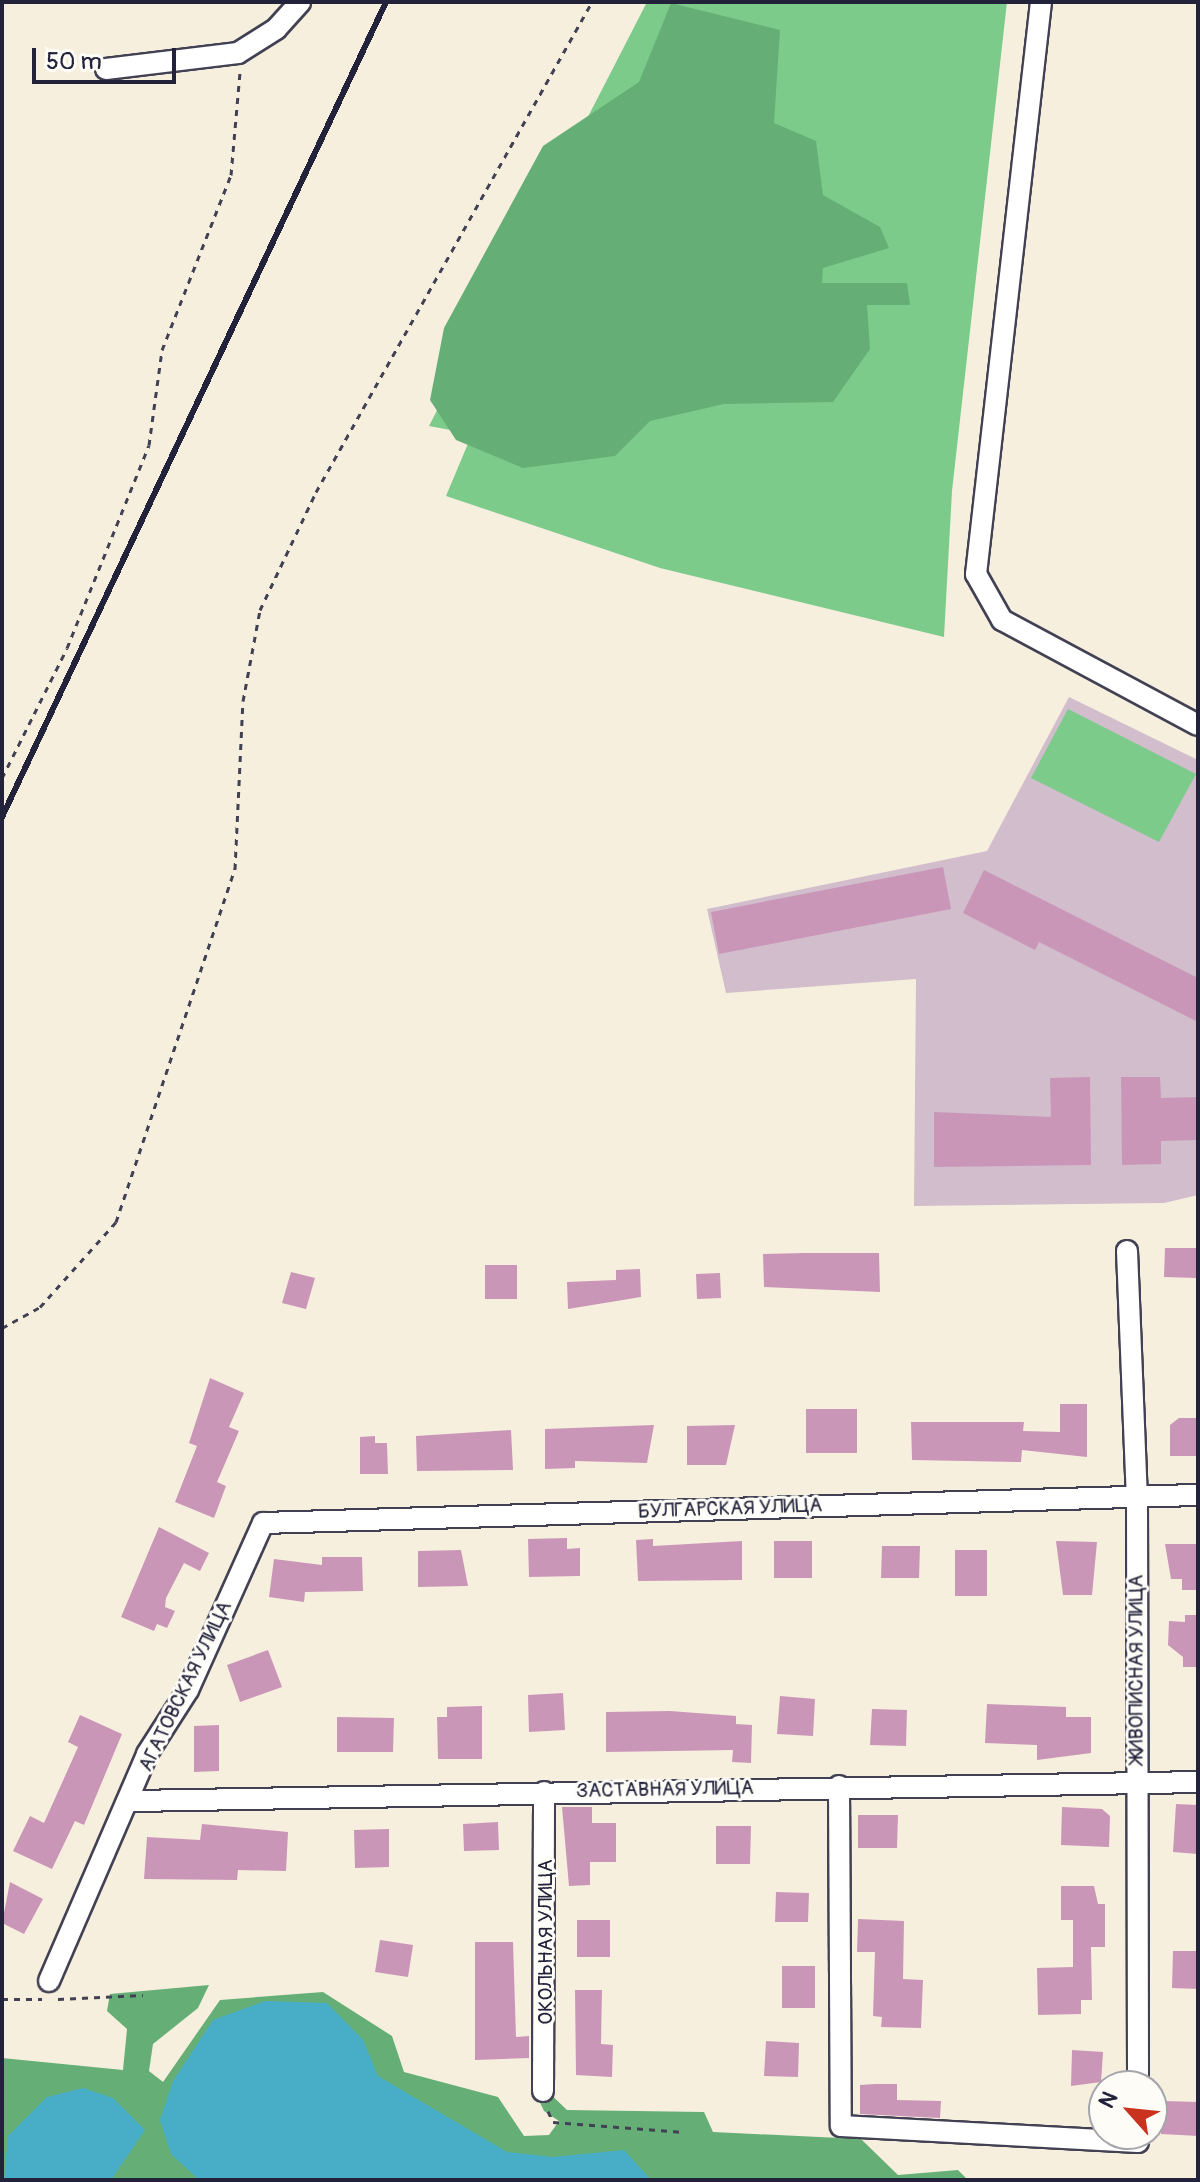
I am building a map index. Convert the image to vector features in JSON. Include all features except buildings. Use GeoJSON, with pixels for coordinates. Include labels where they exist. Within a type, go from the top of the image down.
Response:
{"type":"FeatureCollection","features":[{"type":"Feature","properties":{"kind":"street"},"geometry":{"type":"LineString","coordinates":[[106,69],[238,53],[276,29],[300,2]]}},
{"type":"Feature","properties":{"kind":"street"},"geometry":{"type":"LineString","coordinates":[[1041,2],[976,574],[1002,620],[1198,725]]}},
{"type":"Feature","properties":{"kind":"street","name":"ЖИВОПИСНАЯ УЛИЦА"},"geometry":{"type":"LineString","coordinates":[[1127,1251],[1137,1496],[1138,2070]]}},
{"type":"Feature","properties":{"kind":"street","name":"БУЛГАРСКАЯ УЛИЦА"},"geometry":{"type":"LineString","coordinates":[[263,1523],[1198,1495]]}},
{"type":"Feature","properties":{"kind":"street","name":"АГАТОВСКАЯ УЛИЦА"},"geometry":{"type":"LineString","coordinates":[[49,1981],[133,1801],[147,1754],[188,1690],[263,1523]]}},
{"type":"Feature","properties":{"kind":"street","name":"ЗАСТАВНАЯ УЛИЦА"},"geometry":{"type":"LineString","coordinates":[[133,1801],[839,1786],[1198,1782]]}},
{"type":"Feature","properties":{"kind":"street"},"geometry":{"type":"LineString","coordinates":[[839,1786],[841,2126],[1088,2136]]}},
{"type":"Feature","properties":{"kind":"street","name":"ОКОЛЬНАЯ УЛИЦА"},"geometry":{"type":"LineString","coordinates":[[543,2091],[544,1792]]}},
{"type":"Feature","properties":{"kind":"path"},"geometry":{"type":"LineString","coordinates":[[2,1328],[40,1307],[116,1222],[235,869],[243,701],[260,610],[316,492],[592,2]]}},
{"type":"Feature","properties":{"kind":"path"},"geometry":{"type":"LineString","coordinates":[[2,778],[82,611],[149,445],[162,350],[231,175],[242,104],[238,53]]}},
{"type":"Feature","properties":{"kind":"path"},"geometry":{"type":"LineString","coordinates":[[2,1999],[143,1995]]}},
{"type":"Feature","properties":{"kind":"path"},"geometry":{"type":"LineString","coordinates":[[543,2091],[553,2122],[684,2132]]}},
{"type":"Feature","properties":{"kind":"shaded area"},"geometry":{"type":"Polygon","coordinates":[[[1069,697],[1198,760],[1198,1195],[1164,1203],[914,1206],[916,979],[726,993],[707,909],[987,851],[1069,697]]]}},
{"type":"Feature","properties":{"kind":"green space"},"geometry":{"type":"Polygon","coordinates":[[[647,2],[1007,2],[952,491],[944,637],[660,568],[446,496],[472,434],[429,426],[647,2]]]}},
{"type":"Feature","properties":{"kind":"green space"},"geometry":{"type":"Polygon","coordinates":[[[671,3],[780,30],[774,123],[816,141],[823,195],[880,227],[889,248],[823,268],[822,283],[907,283],[910,305],[867,305],[870,349],[833,402],[724,404],[650,421],[615,456],[523,468],[456,440],[430,400],[444,328],[543,146],[639,82],[671,3]]]}},
{"type":"Feature","properties":{"kind":"green space"},"geometry":{"type":"Polygon","coordinates":[[[1068,709],[1196,774],[1159,842],[1031,778],[1068,709]]]}},
{"type":"Feature","properties":{"kind":"green space"},"geometry":{"type":"Polygon","coordinates":[[[209,1985],[198,2008],[153,2044],[149,2071],[163,2082],[220,2000],[323,1992],[392,2036],[404,2072],[498,2097],[524,2136],[549,2135],[559,2121],[544,2111],[534,2090],[541,2085],[567,2110],[704,2112],[713,2132],[861,2139],[898,2175],[958,2170],[968,2180],[2,2180],[2,2058],[123,2070],[127,2029],[107,2011],[110,1994],[209,1985]]]}},
{"type":"Feature","properties":{"kind":"water"},"geometry":{"type":"Polygon","coordinates":[[[265,2001],[327,2003],[363,2040],[378,2076],[507,2152],[553,2157],[624,2150],[651,2180],[199,2180],[171,2154],[160,2120],[173,2081],[213,2020],[265,2001]]]}},
{"type":"Feature","properties":{"kind":"water"},"geometry":{"type":"Polygon","coordinates":[[[83,2088],[113,2098],[145,2130],[111,2180],[4,2180],[8,2136],[47,2097],[83,2088]]]}},
{"type":"Feature","properties":{"kind":"railway"},"geometry":{"type":"LineString","coordinates":[[2,817],[386,2]]}}]}
